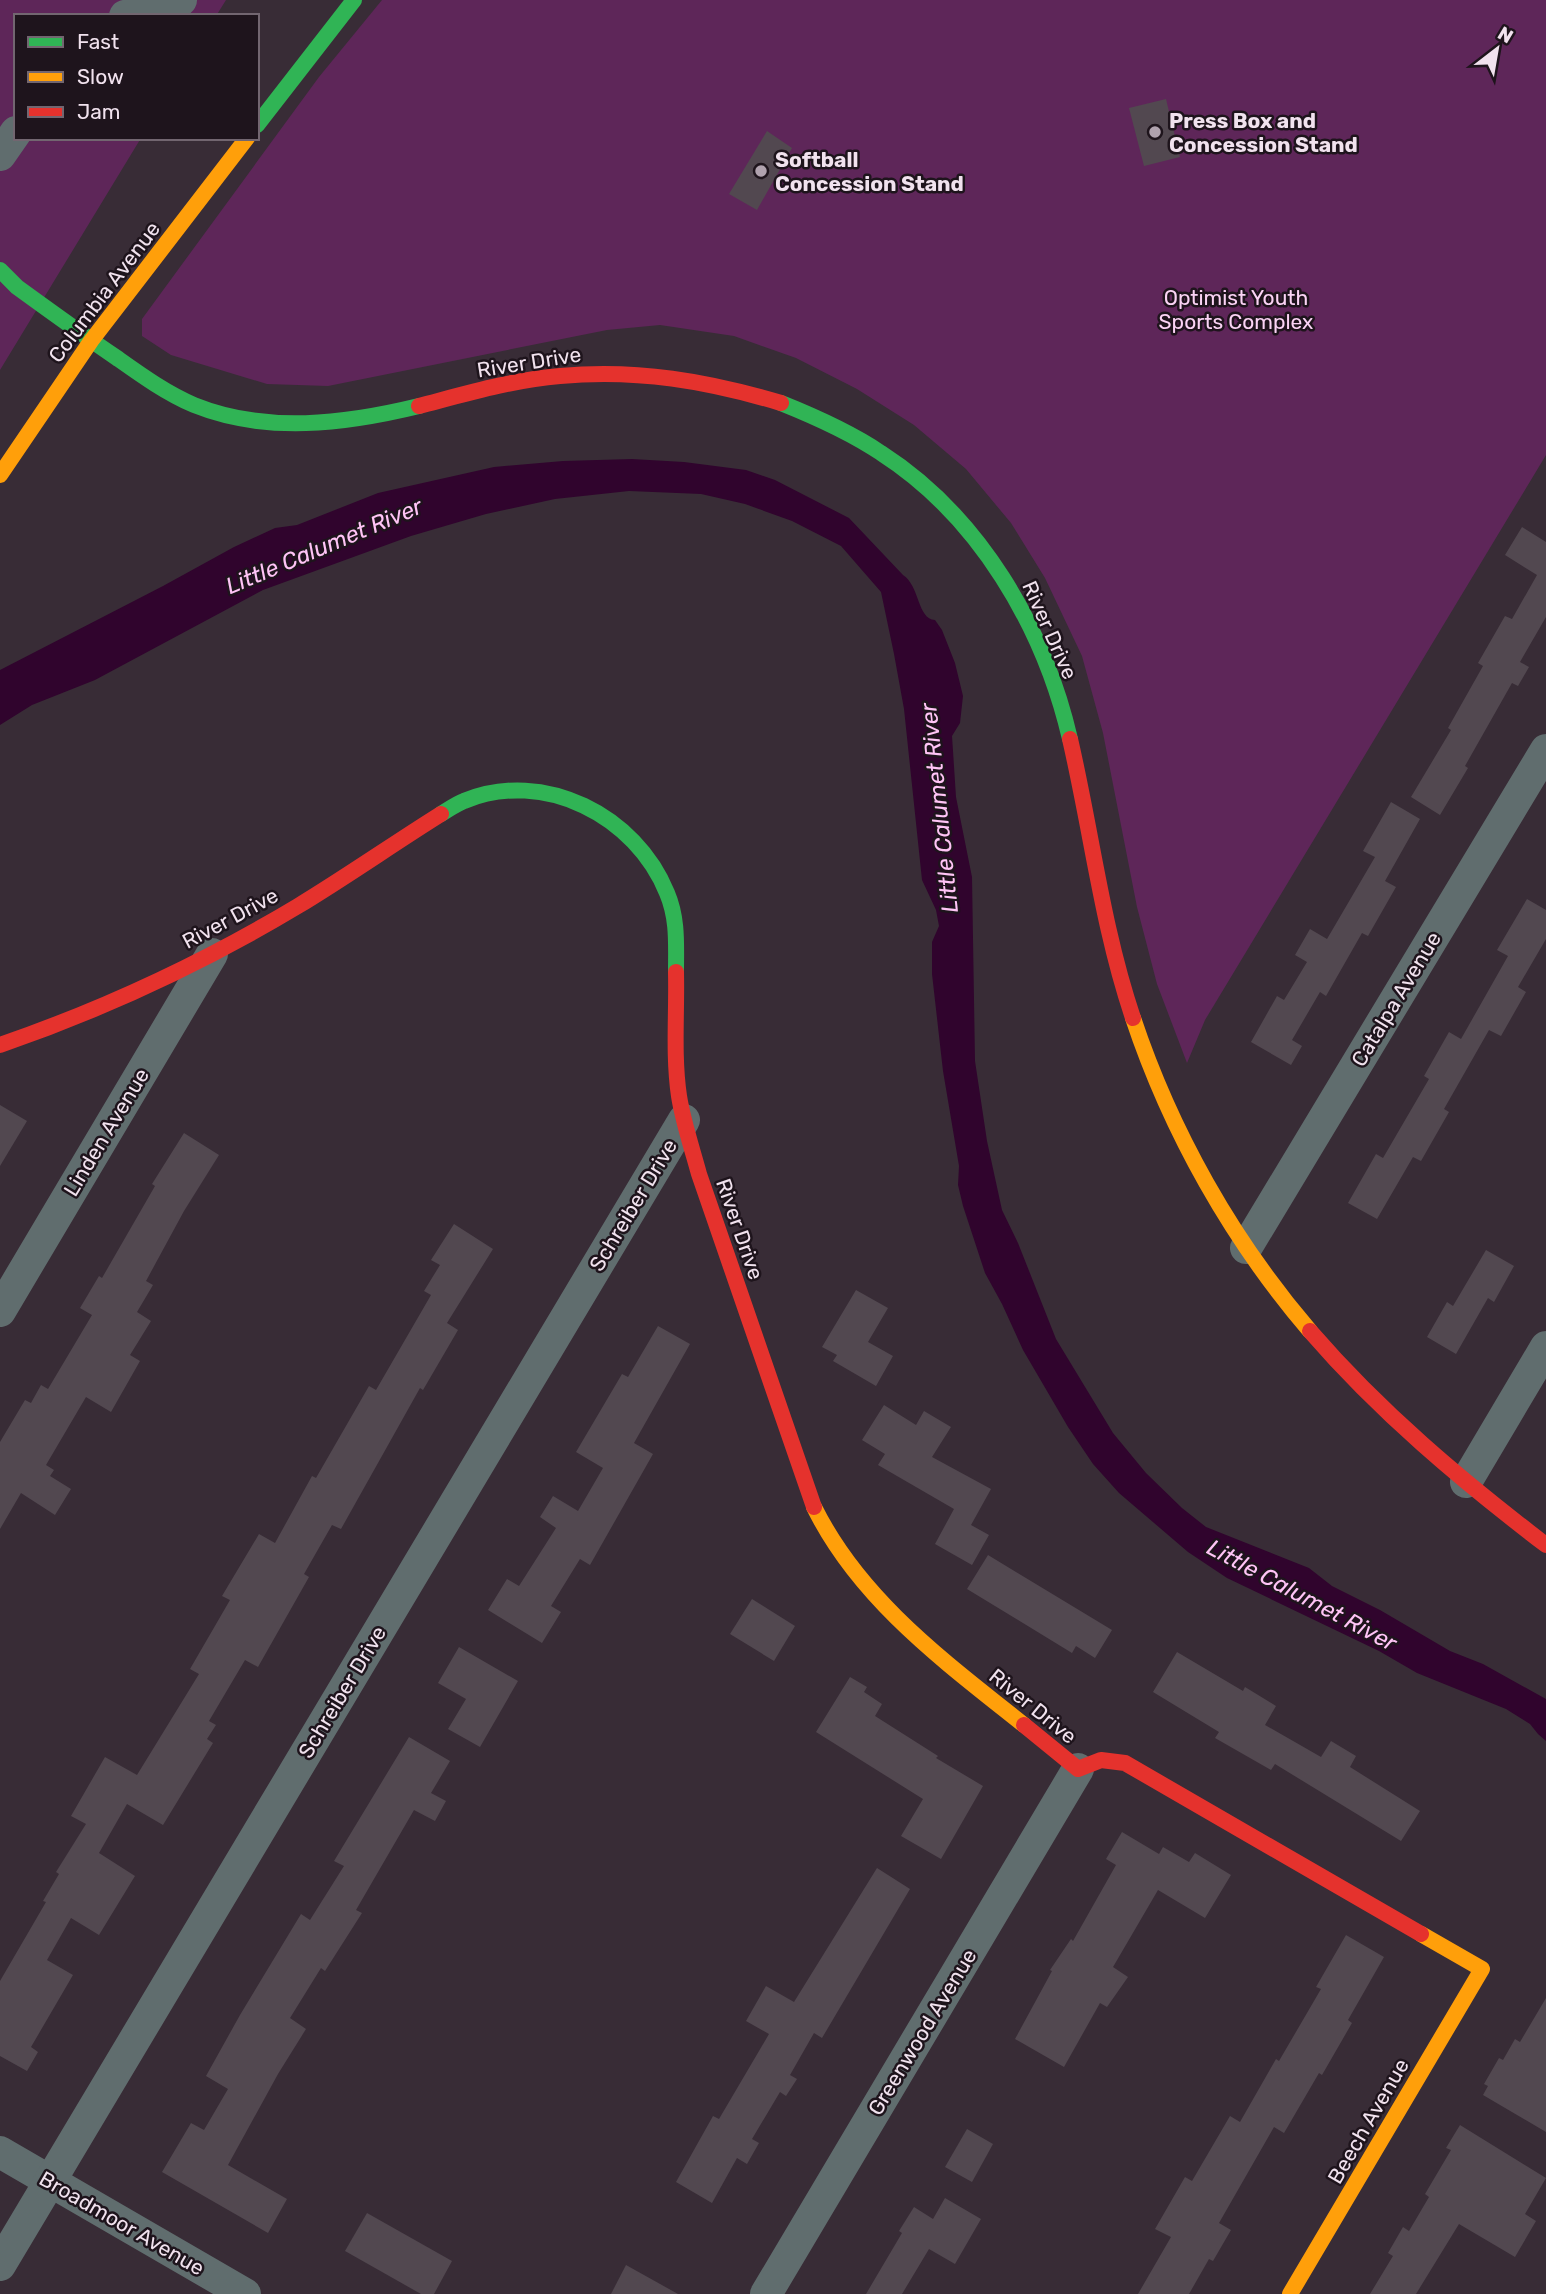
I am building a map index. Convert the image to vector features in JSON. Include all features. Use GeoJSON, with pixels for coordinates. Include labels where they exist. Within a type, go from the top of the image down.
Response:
{"type":"FeatureCollection","features":[{"type":"Feature","properties":{"kind":"street"},"geometry":{"type":"LineString","coordinates":[[132,14],[181,0]]}},
{"type":"Feature","properties":{"kind":"street"},"geometry":{"type":"LineString","coordinates":[[259,122],[354,0]]}},
{"type":"Feature","properties":{"kind":"street"},"geometry":{"type":"LineString","coordinates":[[0,155],[14,135]]}},
{"type":"Feature","properties":{"kind":"street","name":"Columbia Avenue"},"geometry":{"type":"LineString","coordinates":[[0,475],[91,341],[245,140]]}},
{"type":"Feature","properties":{"kind":"street","name":"River Drive"},"geometry":{"type":"LineString","coordinates":[[0,270],[17,287],[153,384],[205,409],[261,421],[313,424],[375,415],[510,383],[604,373],[660,375],[751,394],[802,411],[849,433],[897,463],[957,517],[982,548],[1006,582],[1039,650],[1066,723],[1119,976],[1175,1123],[1212,1192],[1246,1248],[1298,1317],[1345,1369],[1403,1427],[1466,1482],[1546,1545]]}},
{"type":"Feature","properties":{"kind":"street","name":"Catalpa Avenue"},"geometry":{"type":"LineString","coordinates":[[1246,1248],[1546,750]]}},
{"type":"Feature","properties":{"kind":"street","name":"River Drive"},"geometry":{"type":"LineString","coordinates":[[0,1045],[59,1026],[212,954],[299,905],[464,801],[491,793],[519,791],[551,794],[578,801],[606,817],[631,835],[652,862],[667,890],[676,922],[678,1085],[684,1119],[699,1174],[814,1508],[829,1539],[850,1569],[894,1618],[920,1642],[1078,1769],[1091,1761],[1108,1758],[1125,1763],[1482,1969]]}},
{"type":"Feature","properties":{"kind":"street","name":"Linden Avenue"},"geometry":{"type":"LineString","coordinates":[[0,1311],[212,954]]}},
{"type":"Feature","properties":{"kind":"street","name":"Schreiber Drive"},"geometry":{"type":"LineString","coordinates":[[0,2265],[684,1119]]}},
{"type":"Feature","properties":{"kind":"street"},"geometry":{"type":"LineString","coordinates":[[1466,1482],[1546,1347]]}},
{"type":"Feature","properties":{"kind":"street","name":"Greenwood Avenue"},"geometry":{"type":"LineString","coordinates":[[766,2294],[1078,1769]]}},
{"type":"Feature","properties":{"kind":"street","name":"Beech Avenue"},"geometry":{"type":"LineString","coordinates":[[1290,2294],[1482,1969]]}},
{"type":"Feature","properties":{"kind":"street","name":"Broadmoor Avenue"},"geometry":{"type":"LineString","coordinates":[[0,2152],[245,2294]]}},
{"type":"Feature","properties":{"kind":"green space"},"geometry":{"type":"Polygon","coordinates":[[[0,0],[226,0],[217,14],[14,14],[14,140],[140,140],[0,370],[0,0]]]}},
{"type":"Feature","properties":{"kind":"green space","name":"Optimist Youth Sports Complex"},"geometry":{"type":"Polygon","coordinates":[[[382,0],[1546,0],[1546,455],[1205,1020],[1187,1063],[1157,984],[1137,907],[1103,733],[1082,656],[1045,578],[1011,523],[966,469],[914,425],[857,389],[796,358],[734,336],[660,325],[607,330],[328,386],[267,384],[171,355],[142,336],[142,319],[319,77],[382,0]]]}},
{"type":"Feature","properties":{"kind":"water","name":"Little Calumet River"},"geometry":{"type":"Polygon","coordinates":[[[632,459],[746,470],[775,480],[849,518],[909,580],[921,608],[942,630],[955,663],[963,696],[960,723],[952,736],[956,797],[972,877],[975,1061],[987,1141],[1002,1210],[1056,1339],[1113,1433],[1146,1473],[1206,1527],[1309,1568],[1332,1586],[1380,1610],[1450,1651],[1483,1664],[1546,1699],[1546,1741],[1530,1724],[1506,1709],[1417,1673],[1379,1651],[1227,1578],[1188,1552],[1119,1493],[1093,1464],[1068,1427],[1023,1350],[985,1273],[963,1206],[958,1185],[959,1166],[943,1071],[932,974],[932,942],[939,926],[936,910],[922,880],[904,709],[894,654],[881,592],[841,546],[792,521],[745,504],[701,494],[629,491],[555,499],[486,514],[411,536],[263,590],[95,680],[32,705],[0,725],[0,670],[275,528],[297,525],[378,493],[494,467],[632,459]]]}},
{"type":"Feature","properties":{"kind":"building","name":"Press Box and Concession Stand"},"geometry":{"type":"Polygon","coordinates":[[[1166,99],[1180,157],[1144,166],[1129,108],[1166,99]]]}},
{"type":"Feature","properties":{"kind":"building","name":"Softball Concession Stand"},"geometry":{"type":"Polygon","coordinates":[[[767,131],[792,148],[757,210],[729,194],[767,131]]]}},
{"type":"Feature","properties":{"kind":"building"},"geometry":{"type":"Polygon","coordinates":[[[1522,527],[1546,542],[1546,617],[1520,662],[1529,667],[1518,686],[1512,683],[1440,815],[1411,797],[1451,730],[1448,728],[1483,666],[1478,663],[1505,616],[1512,619],[1537,575],[1505,555],[1522,527]]]}},
{"type":"Feature","properties":{"kind":"building"},"geometry":{"type":"Polygon","coordinates":[[[1391,802],[1420,819],[1385,881],[1396,887],[1368,936],[1362,933],[1326,996],[1320,992],[1292,1040],[1302,1046],[1291,1065],[1251,1042],[1277,996],[1284,1000],[1307,962],[1295,955],[1310,929],[1327,939],[1375,857],[1363,851],[1391,802]]]}},
{"type":"Feature","properties":{"kind":"building"},"geometry":{"type":"Polygon","coordinates":[[[1527,899],[1546,910],[1546,939],[1518,987],[1526,992],[1501,1036],[1489,1030],[1444,1109],[1449,1112],[1421,1161],[1413,1157],[1377,1219],[1348,1203],[1376,1154],[1383,1158],[1429,1079],[1424,1076],[1449,1032],[1461,1039],[1508,956],[1497,950],[1527,899]]]}},
{"type":"Feature","properties":{"kind":"building"},"geometry":{"type":"Polygon","coordinates":[[[0,1105],[27,1121],[0,1166],[0,1105]]]}},
{"type":"Feature","properties":{"kind":"building"},"geometry":{"type":"Polygon","coordinates":[[[184,1133],[219,1155],[184,1211],[146,1281],[153,1285],[137,1312],[151,1321],[130,1355],[140,1361],[111,1412],[86,1397],[46,1465],[54,1470],[50,1476],[71,1489],[55,1515],[21,1493],[0,1529],[0,1442],[25,1400],[31,1403],[41,1385],[48,1389],[92,1315],[80,1308],[99,1276],[102,1278],[155,1186],[152,1184],[184,1133]]]}},
{"type":"Feature","properties":{"kind":"building"},"geometry":{"type":"Polygon","coordinates":[[[454,1224],[493,1249],[447,1323],[458,1330],[423,1390],[420,1388],[341,1529],[332,1525],[304,1574],[309,1577],[258,1667],[245,1660],[209,1721],[216,1725],[207,1739],[213,1743],[163,1825],[127,1804],[99,1853],[135,1876],[99,1935],[71,1918],[47,1960],[73,1975],[31,2047],[38,2052],[27,2071],[0,2056],[0,1981],[46,1902],[43,1901],[59,1874],[56,1872],[86,1824],[71,1816],[105,1757],[137,1775],[199,1674],[190,1669],[230,1600],[222,1596],[259,1534],[275,1543],[312,1476],[316,1478],[369,1386],[376,1390],[431,1295],[424,1291],[440,1265],[431,1260],[454,1224]]]}},
{"type":"Feature","properties":{"kind":"building"},"geometry":{"type":"Polygon","coordinates":[[[1486,1250],[1514,1266],[1494,1302],[1488,1298],[1456,1354],[1427,1337],[1447,1302],[1453,1306],[1486,1250]]]}},
{"type":"Feature","properties":{"kind":"building"},"geometry":{"type":"Polygon","coordinates":[[[856,1290],[888,1308],[868,1342],[893,1356],[876,1386],[833,1361],[837,1355],[822,1347],[856,1290]]]}},
{"type":"Feature","properties":{"kind":"building"},"geometry":{"type":"Polygon","coordinates":[[[658,1326],[690,1344],[634,1443],[653,1454],[590,1565],[580,1559],[551,1606],[561,1612],[542,1643],[488,1610],[507,1579],[519,1586],[556,1528],[540,1517],[553,1496],[578,1511],[603,1468],[576,1452],[622,1374],[628,1377],[658,1326]]]}},
{"type":"Feature","properties":{"kind":"building"},"geometry":{"type":"Polygon","coordinates":[[[884,1405],[916,1425],[924,1411],[951,1427],[932,1457],[991,1489],[971,1525],[989,1535],[972,1565],[935,1544],[954,1509],[878,1465],[885,1454],[862,1440],[884,1405]]]}},
{"type":"Feature","properties":{"kind":"building"},"geometry":{"type":"Polygon","coordinates":[[[988,1555],[1112,1630],[1095,1658],[1076,1646],[1072,1653],[967,1589],[988,1555]]]}},
{"type":"Feature","properties":{"kind":"building"},"geometry":{"type":"Polygon","coordinates":[[[752,1599],[795,1626],[774,1661],[730,1634],[752,1599]]]}},
{"type":"Feature","properties":{"kind":"building"},"geometry":{"type":"Polygon","coordinates":[[[459,1647],[518,1681],[480,1747],[448,1729],[466,1699],[438,1683],[459,1647]]]}},
{"type":"Feature","properties":{"kind":"building"},"geometry":{"type":"Polygon","coordinates":[[[1177,1652],[1243,1691],[1245,1687],[1276,1706],[1265,1725],[1321,1757],[1331,1741],[1356,1756],[1350,1767],[1420,1811],[1401,1841],[1275,1764],[1271,1770],[1215,1738],[1219,1732],[1153,1692],[1177,1652]]]}},
{"type":"Feature","properties":{"kind":"building"},"geometry":{"type":"Polygon","coordinates":[[[850,1677],[867,1687],[864,1692],[882,1704],[875,1716],[983,1786],[941,1859],[901,1836],[923,1799],[816,1732],[850,1677]]]}},
{"type":"Feature","properties":{"kind":"building"},"geometry":{"type":"Polygon","coordinates":[[[409,1737],[450,1761],[431,1793],[446,1801],[435,1821],[414,1810],[356,1910],[362,1913],[325,1971],[321,1968],[290,2018],[306,2029],[228,2165],[287,2199],[268,2233],[162,2172],[191,2123],[204,2130],[228,2089],[206,2076],[301,1914],[310,1920],[344,1866],[334,1861],[409,1737]]]}},
{"type":"Feature","properties":{"kind":"building"},"geometry":{"type":"Polygon","coordinates":[[[1122,1832],[1159,1854],[1163,1847],[1189,1862],[1195,1853],[1231,1875],[1205,1918],[1158,1890],[1113,1967],[1128,1977],[1107,2007],[1100,2003],[1064,2067],[1015,2039],[1052,1971],[1050,1970],[1071,1939],[1073,1941],[1116,1865],[1106,1859],[1122,1832]]]}},
{"type":"Feature","properties":{"kind":"building"},"geometry":{"type":"Polygon","coordinates":[[[877,1868],[910,1889],[822,2038],[814,2033],[790,2075],[797,2079],[786,2096],[780,2092],[752,2139],[759,2143],[747,2164],[737,2158],[712,2203],[676,2182],[713,2116],[719,2119],[769,2034],[746,2021],[766,1986],[794,2002],[877,1868]]]}},
{"type":"Feature","properties":{"kind":"building"},"geometry":{"type":"Polygon","coordinates":[[[1346,1935],[1384,1957],[1348,2020],[1352,2023],[1322,2075],[1319,2073],[1284,2133],[1274,2127],[1219,2223],[1231,2230],[1213,2261],[1209,2259],[1189,2294],[1138,2294],[1171,2237],[1155,2229],[1185,2177],[1192,2181],[1230,2116],[1240,2122],[1321,1989],[1316,1987],[1346,1935]]]}},
{"type":"Feature","properties":{"kind":"building"},"geometry":{"type":"Polygon","coordinates":[[[1546,1998],[1546,2132],[1483,2095],[1488,2086],[1484,2084],[1499,2058],[1503,2060],[1515,2039],[1520,2042],[1546,1998]]]}},
{"type":"Feature","properties":{"kind":"building"},"geometry":{"type":"Polygon","coordinates":[[[1460,2125],[1546,2178],[1525,2214],[1536,2221],[1515,2257],[1459,2224],[1416,2294],[1370,2294],[1393,2256],[1388,2253],[1403,2227],[1409,2231],[1429,2197],[1425,2194],[1451,2150],[1446,2148],[1460,2125]]]}},
{"type":"Feature","properties":{"kind":"building"},"geometry":{"type":"Polygon","coordinates":[[[967,2129],[993,2144],[972,2182],[945,2167],[967,2129]]]}},
{"type":"Feature","properties":{"kind":"building"},"geometry":{"type":"Polygon","coordinates":[[[945,2198],[981,2219],[955,2264],[929,2249],[902,2294],[866,2294],[914,2207],[933,2219],[945,2198]]]}},
{"type":"Feature","properties":{"kind":"building"},"geometry":{"type":"Polygon","coordinates":[[[367,2213],[452,2261],[434,2294],[421,2294],[345,2251],[367,2213]]]}},
{"type":"Feature","properties":{"kind":"building"},"geometry":{"type":"Polygon","coordinates":[[[626,2265],[678,2294],[611,2294],[626,2265]]]}},
{"type":"Feature","properties":{"kind":"traffic: fast"},"geometry":{"type":"LineString","coordinates":[[259,122],[354,0]]}},
{"type":"Feature","properties":{"kind":"traffic: fast"},"geometry":{"type":"LineString","coordinates":[[0,270],[17,287],[154,383],[194,405],[221,414],[277,423],[306,423],[363,418],[419,406]]}},
{"type":"Feature","properties":{"kind":"traffic: fast"},"geometry":{"type":"LineString","coordinates":[[781,403],[832,425],[881,453],[916,479],[948,509],[977,542],[1025,616],[1043,656],[1070,739]]}},
{"type":"Feature","properties":{"kind":"traffic: fast"},"geometry":{"type":"LineString","coordinates":[[441,814],[464,801],[494,792],[525,791],[555,795],[584,806],[610,821],[633,842],[653,866],[667,893],[675,922],[676,972]]}},
{"type":"Feature","properties":{"kind":"traffic: slow"},"geometry":{"type":"LineString","coordinates":[[0,475],[91,341],[245,140]]}},
{"type":"Feature","properties":{"kind":"traffic: slow"},"geometry":{"type":"LineString","coordinates":[[1133,1018],[1166,1102],[1206,1183],[1255,1260],[1310,1331]]}},
{"type":"Feature","properties":{"kind":"traffic: slow"},"geometry":{"type":"LineString","coordinates":[[814,1507],[855,1571],[906,1627],[1024,1725]]}},
{"type":"Feature","properties":{"kind":"traffic: slow"},"geometry":{"type":"LineString","coordinates":[[1290,2294],[1482,1969],[1421,1934]]}},
{"type":"Feature","properties":{"kind":"traffic: jam"},"geometry":{"type":"LineString","coordinates":[[419,406],[524,381],[589,374],[645,376],[699,383],[781,403]]}},
{"type":"Feature","properties":{"kind":"traffic: jam"},"geometry":{"type":"LineString","coordinates":[[1070,739],[1105,914],[1133,1018]]}},
{"type":"Feature","properties":{"kind":"traffic: jam"},"geometry":{"type":"LineString","coordinates":[[0,1045],[115,1000],[226,947],[316,895],[441,814]]}},
{"type":"Feature","properties":{"kind":"traffic: jam"},"geometry":{"type":"LineString","coordinates":[[676,972],[676,1065],[685,1125],[699,1174],[814,1507]]}},
{"type":"Feature","properties":{"kind":"traffic: jam"},"geometry":{"type":"LineString","coordinates":[[1310,1331],[1364,1389],[1422,1444],[1546,1545]]}},
{"type":"Feature","properties":{"kind":"traffic: jam"},"geometry":{"type":"LineString","coordinates":[[1024,1725],[1078,1769],[1101,1760],[1125,1763],[1421,1934]]}},
{"type":"Feature","properties":{"kind":"place","name":"Press Box and Concession Stand"},"geometry":{"type":"Point","coordinates":[1155,132]}},
{"type":"Feature","properties":{"kind":"place","name":"Softball Concession Stand"},"geometry":{"type":"Point","coordinates":[761,171]}}]}
